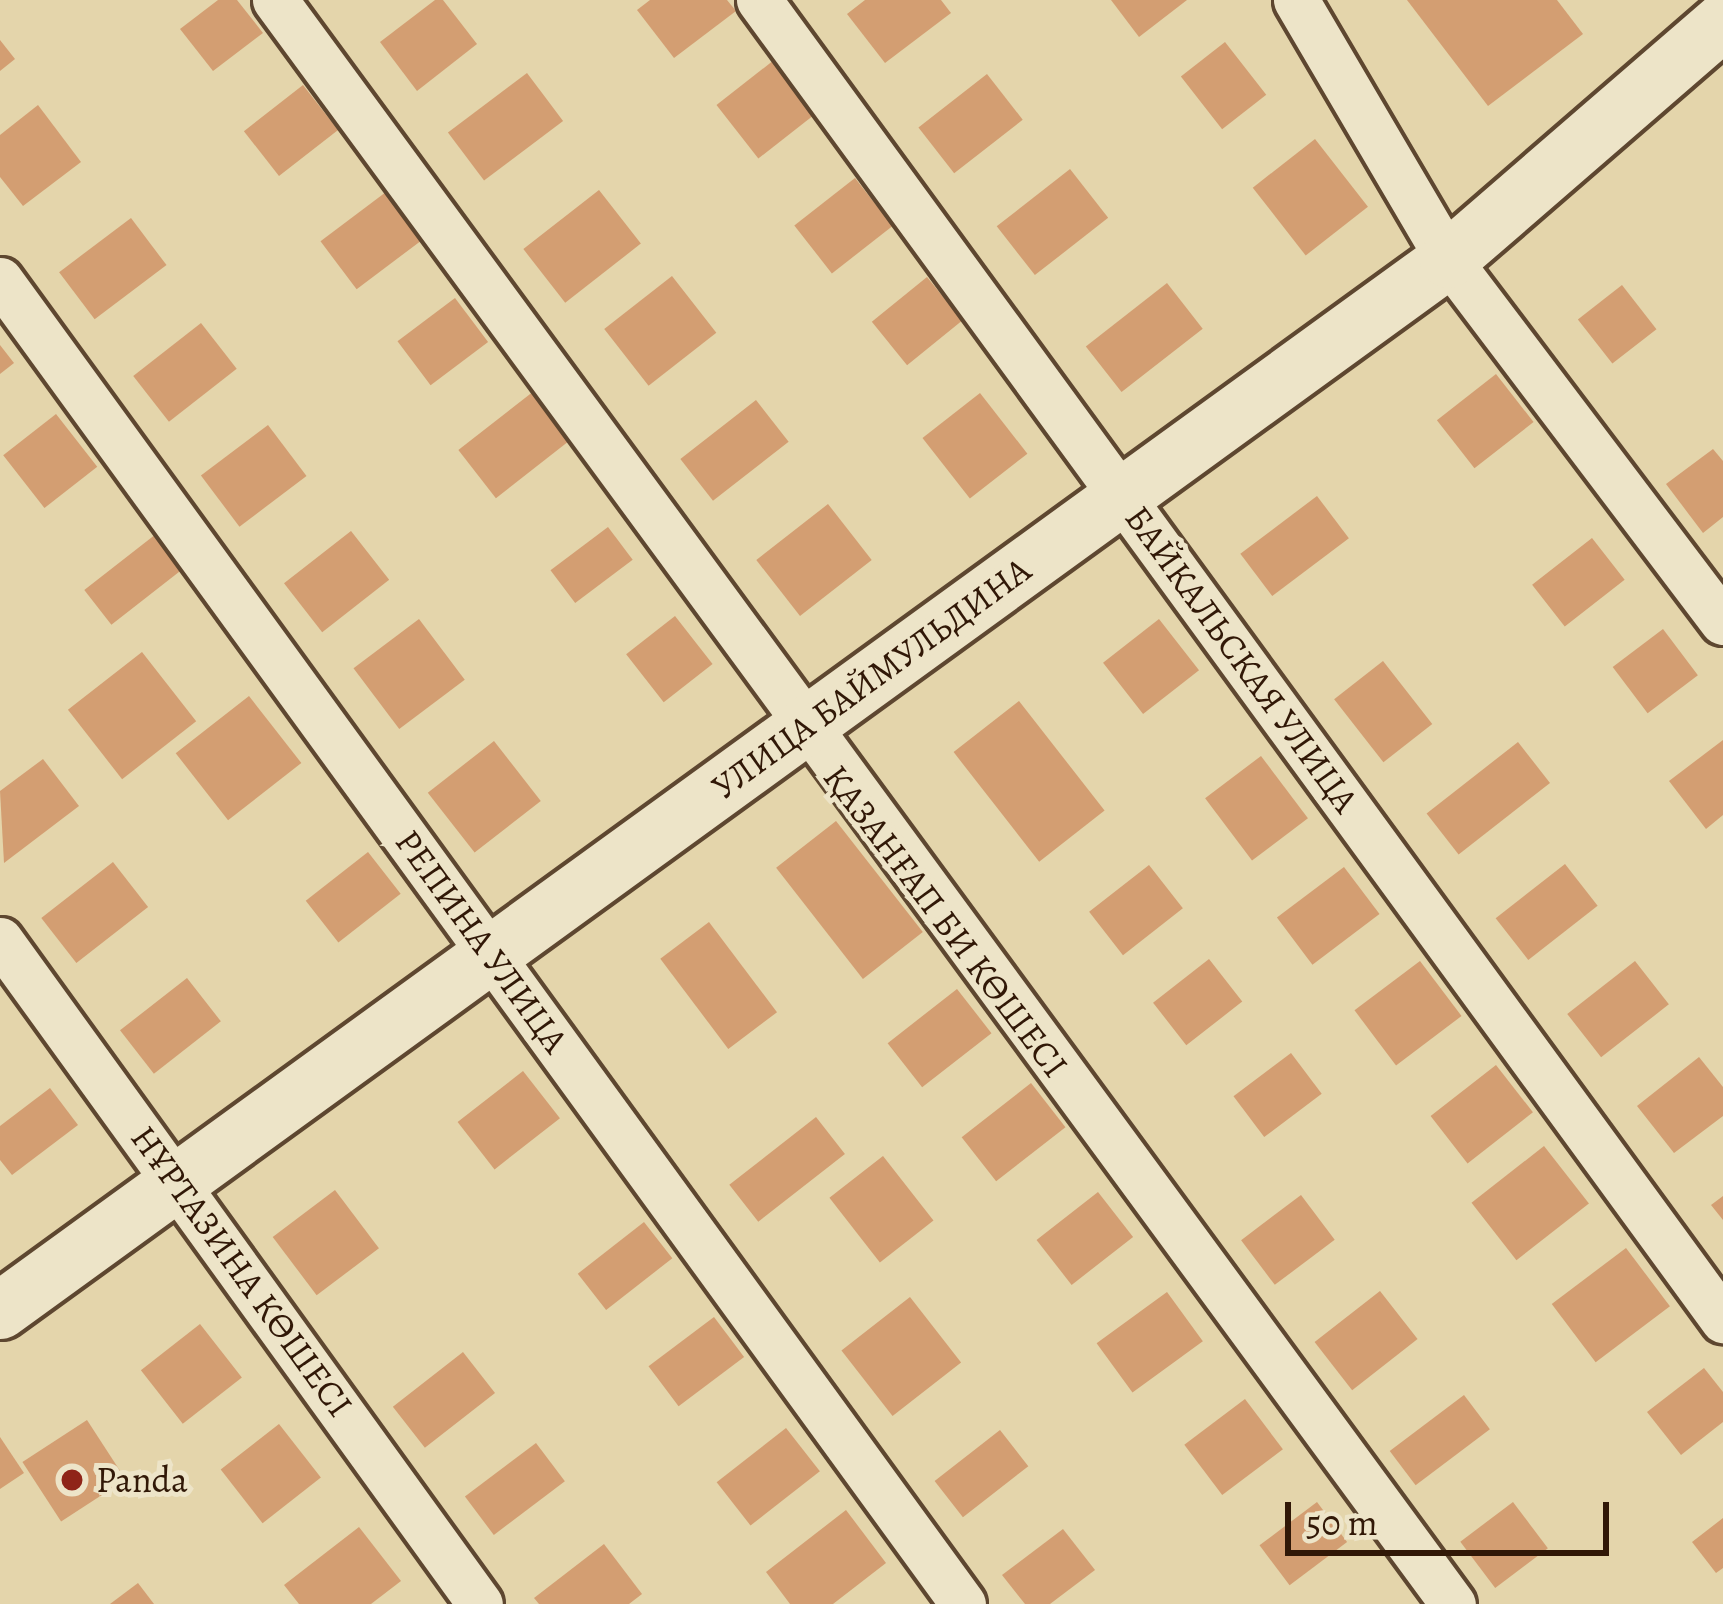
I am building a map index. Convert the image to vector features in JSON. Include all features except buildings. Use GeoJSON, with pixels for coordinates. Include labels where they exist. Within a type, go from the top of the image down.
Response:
{"type":"FeatureCollection","features":[{"type":"Feature","properties":{"kind":"street","name":"ҚАЗАНҒАП БИ КӨШЕСІ"},"geometry":{"type":"LineString","coordinates":[[275,0],[802,728],[1453,1604]]}},
{"type":"Feature","properties":{"kind":"street","name":"БАЙКАЛЬСКАЯ УЛИЦА"},"geometry":{"type":"LineString","coordinates":[[758,0],[1723,1321]]}},
{"type":"Feature","properties":{"kind":"street"},"geometry":{"type":"LineString","coordinates":[[1296,0],[1448,260],[1723,622]]}},
{"type":"Feature","properties":{"kind":"street","name":"УЛИЦА БАЙМУЛЬДИНА"},"geometry":{"type":"LineString","coordinates":[[0,1310],[1448,260],[1723,21]]}},
{"type":"Feature","properties":{"kind":"street","name":"РЕПИНА УЛИЦА"},"geometry":{"type":"LineString","coordinates":[[0,280],[963,1604]]}},
{"type":"Feature","properties":{"kind":"street","name":"НҰРТАЗИНА КӨШЕСІ"},"geometry":{"type":"LineString","coordinates":[[0,940],[178,1180],[480,1604]]}},
{"type":"Feature","properties":{"kind":"place","name":"Panda"},"geometry":{"type":"Point","coordinates":[72,1480]}}]}
